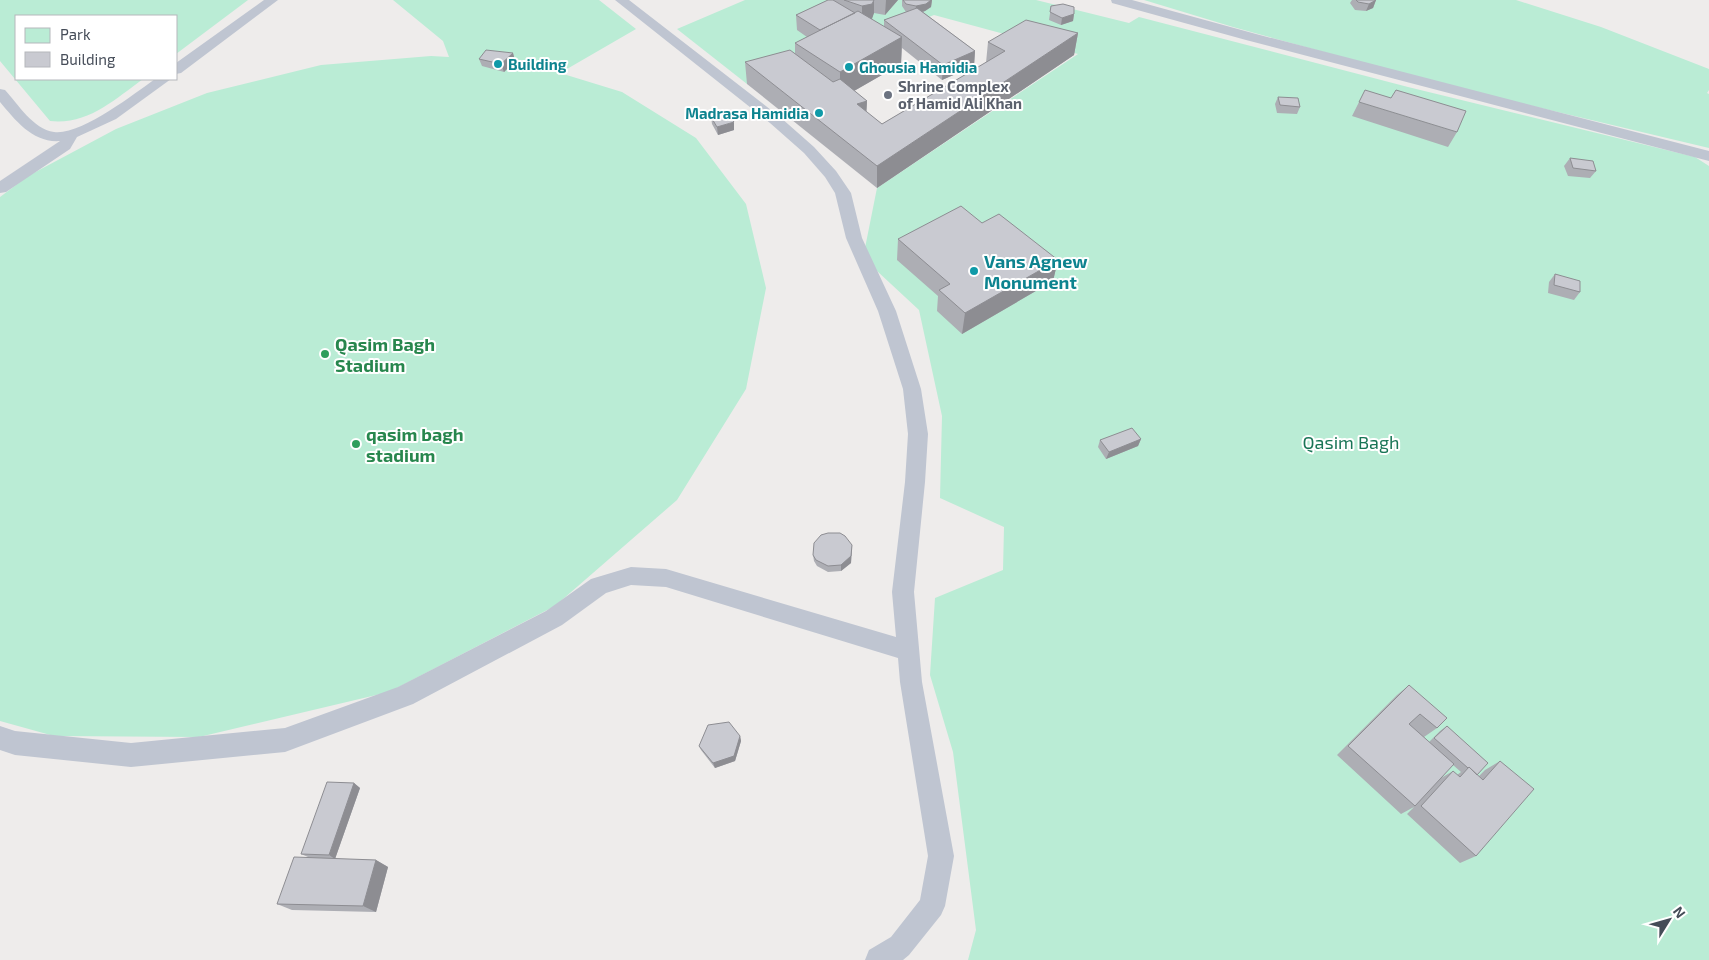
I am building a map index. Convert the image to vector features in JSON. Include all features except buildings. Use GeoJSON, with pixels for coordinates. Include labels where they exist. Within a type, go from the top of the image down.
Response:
{"type":"FeatureCollection","features":[{"type":"Feature","properties":{"kind":"lane"},"geometry":{"type":"LineString","coordinates":[[178,69],[272,0]]}},
{"type":"Feature","properties":{"kind":"lane"},"geometry":{"type":"LineString","coordinates":[[621,0],[775,120],[802,144],[830,174],[843,194],[854,238],[888,311],[912,389],[918,434],[916,482],[903,592],[910,682],[941,856],[932,906],[900,946],[879,960]]}},
{"type":"Feature","properties":{"kind":"lane"},"geometry":{"type":"LineString","coordinates":[[1117,0],[1251,37],[1709,156]]}},
{"type":"Feature","properties":{"kind":"lane"},"geometry":{"type":"LineString","coordinates":[[0,93],[37,131],[53,137],[72,134],[90,127],[129,104],[163,80]]}},
{"type":"Feature","properties":{"kind":"lane"},"geometry":{"type":"LineString","coordinates":[[0,188],[65,146],[72,134]]}},
{"type":"Feature","properties":{"kind":"lane"},"geometry":{"type":"LineString","coordinates":[[0,738],[15,743],[131,754],[285,740],[405,696],[554,618],[599,586],[632,576],[666,578],[908,651]]}},
{"type":"Feature","properties":{"kind":"green space"},"geometry":{"type":"Polygon","coordinates":[[[0,0],[248,0],[178,52],[178,15],[15,15],[15,79],[0,61],[0,0]]]}},
{"type":"Feature","properties":{"kind":"green space","name":"qasim bagh stadium"},"geometry":{"type":"Polygon","coordinates":[[[393,0],[599,0],[636,29],[560,73],[622,92],[696,138],[746,204],[766,288],[746,389],[677,500],[555,606],[389,692],[199,737],[54,736],[0,721],[0,197],[28,176],[116,129],[207,93],[321,65],[431,56],[449,57],[443,41],[393,0]]]}},
{"type":"Feature","properties":{"kind":"green space","name":"Qasim Bagh"},"geometry":{"type":"Polygon","coordinates":[[[745,0],[1036,0],[1129,23],[1139,17],[1408,87],[1695,157],[1709,166],[1709,960],[968,960],[976,930],[953,752],[930,675],[935,598],[1003,570],[1004,527],[940,498],[942,416],[919,310],[863,258],[877,188],[1078,54],[934,15],[796,70],[747,84],[677,29],[745,0]]]}},
{"type":"Feature","properties":{"kind":"green space"},"geometry":{"type":"Polygon","coordinates":[[[1144,0],[1516,0],[1601,27],[1709,69],[1709,90],[1707,93],[1709,94],[1709,148],[1436,83],[1233,27],[1144,0]]]}},
{"type":"Feature","properties":{"kind":"green space"},"geometry":{"type":"Polygon","coordinates":[[[16,80],[142,80],[111,103],[88,115],[64,121],[50,121],[16,80]]]}},
{"type":"Feature","properties":{"kind":"place","name":"Building"},"geometry":{"type":"Point","coordinates":[498,64]}},
{"type":"Feature","properties":{"kind":"place","name":"Ghousia Hamidia"},"geometry":{"type":"Point","coordinates":[849,67]}},
{"type":"Feature","properties":{"kind":"place","name":"Shrine Complex of Hamid Ali Khan"},"geometry":{"type":"Point","coordinates":[888,95]}},
{"type":"Feature","properties":{"kind":"place","name":"Madrasa Hamidia"},"geometry":{"type":"Point","coordinates":[819,113]}},
{"type":"Feature","properties":{"kind":"place","name":"Vans Agnew Monument"},"geometry":{"type":"Point","coordinates":[974,271]}},
{"type":"Feature","properties":{"kind":"place","name":"Qasim Bagh Stadium"},"geometry":{"type":"Point","coordinates":[325,354]}},
{"type":"Feature","properties":{"kind":"place","name":"qasim bagh stadium"},"geometry":{"type":"Point","coordinates":[356,444]}}]}
